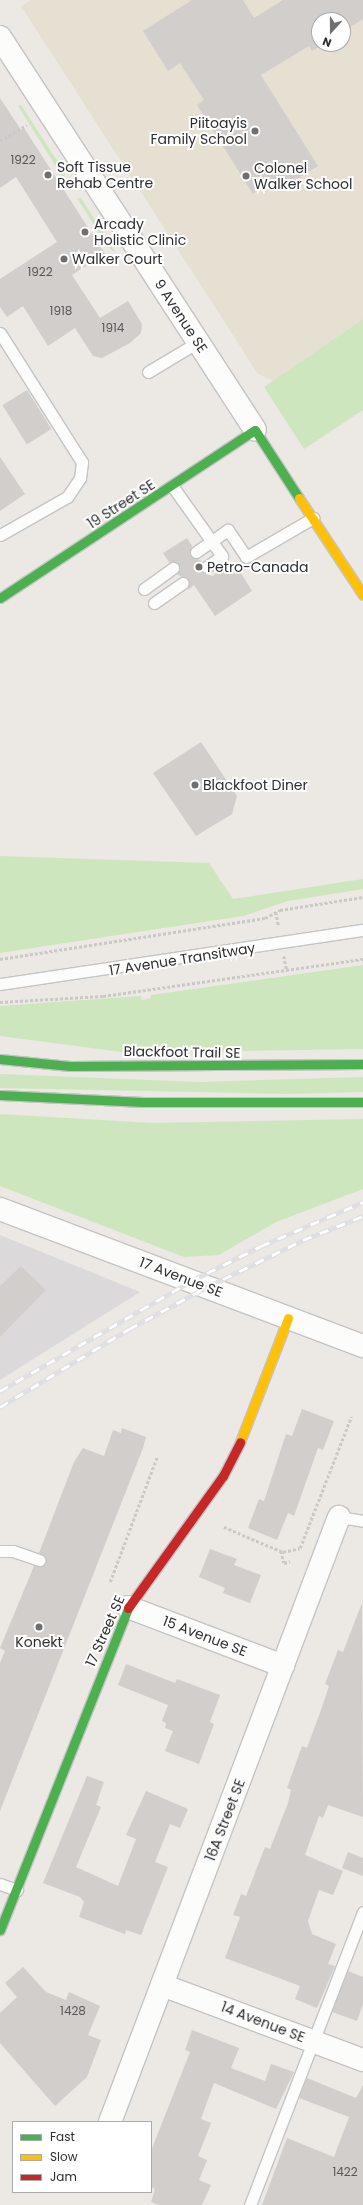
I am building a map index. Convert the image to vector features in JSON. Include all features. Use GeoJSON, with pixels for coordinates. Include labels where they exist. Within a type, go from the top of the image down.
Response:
{"type":"FeatureCollection","features":[{"type":"Feature","properties":{"kind":"main road","name":"19 Street SE"},"geometry":{"type":"LineString","coordinates":[[0,598],[173,487],[255,430]]}},
{"type":"Feature","properties":{"kind":"main road","name":"9 Avenue SE"},"geometry":{"type":"LineString","coordinates":[[255,430],[363,594]]}},
{"type":"Feature","properties":{"kind":"main road","name":"Blackfoot Trail SE"},"geometry":{"type":"LineString","coordinates":[[3,1060],[70,1066],[363,1064]]}},
{"type":"Feature","properties":{"kind":"main road"},"geometry":{"type":"LineString","coordinates":[[0,1095],[143,1102],[363,1102]]}},
{"type":"Feature","properties":{"kind":"main road","name":"17 Street SE"},"geometry":{"type":"LineString","coordinates":[[0,1930],[128,1607],[223,1476],[245,1432],[288,1318]]}},
{"type":"Feature","properties":{"kind":"street","name":"9 Avenue SE"},"geometry":{"type":"LineString","coordinates":[[0,38],[255,430]]}},
{"type":"Feature","properties":{"kind":"street","name":"17 Avenue SE"},"geometry":{"type":"LineString","coordinates":[[0,1208],[363,1346]]}},
{"type":"Feature","properties":{"kind":"street","name":"16A Street SE"},"geometry":{"type":"LineString","coordinates":[[110,2121],[339,1517]]}},
{"type":"Feature","properties":{"kind":"street","name":"15 Avenue SE"},"geometry":{"type":"LineString","coordinates":[[128,1607],[283,1666]]}},
{"type":"Feature","properties":{"kind":"street","name":"14 Avenue SE"},"geometry":{"type":"LineString","coordinates":[[162,1985],[363,2060]]}},
{"type":"Feature","properties":{"kind":"lane"},"geometry":{"type":"LineString","coordinates":[[0,332],[82,462],[80,478],[66,497],[0,535]]}},
{"type":"Feature","properties":{"kind":"lane"},"geometry":{"type":"LineString","coordinates":[[148,372],[198,342]]}},
{"type":"Feature","properties":{"kind":"lane"},"geometry":{"type":"LineString","coordinates":[[173,487],[222,556],[206,567]]}},
{"type":"Feature","properties":{"kind":"lane"},"geometry":{"type":"LineString","coordinates":[[196,552],[228,530],[246,557],[313,518]]}},
{"type":"Feature","properties":{"kind":"lane"},"geometry":{"type":"LineString","coordinates":[[144,589],[173,568]]}},
{"type":"Feature","properties":{"kind":"lane"},"geometry":{"type":"LineString","coordinates":[[154,604],[183,583]]}},
{"type":"Feature","properties":{"kind":"lane","name":"17 Avenue Transitway"},"geometry":{"type":"LineString","coordinates":[[0,984],[363,930]]}},
{"type":"Feature","properties":{"kind":"lane"},"geometry":{"type":"LineString","coordinates":[[339,1517],[363,1521]]}},
{"type":"Feature","properties":{"kind":"lane"},"geometry":{"type":"LineString","coordinates":[[0,1551],[13,1551],[39,1560]]}},
{"type":"Feature","properties":{"kind":"lane"},"geometry":{"type":"LineString","coordinates":[[0,1884],[17,1890]]}},
{"type":"Feature","properties":{"kind":"lane"},"geometry":{"type":"LineString","coordinates":[[250,2205],[363,1912]]}},
{"type":"Feature","properties":{"kind":"path"},"geometry":{"type":"LineString","coordinates":[[0,141],[27,125]]}},
{"type":"Feature","properties":{"kind":"path"},"geometry":{"type":"LineString","coordinates":[[0,959],[242,922],[265,918],[276,912],[363,897]]}},
{"type":"Feature","properties":{"kind":"path"},"geometry":{"type":"LineString","coordinates":[[276,912],[280,931]]}},
{"type":"Feature","properties":{"kind":"path"},"geometry":{"type":"LineString","coordinates":[[284,954],[287,971]]}},
{"type":"Feature","properties":{"kind":"path"},"geometry":{"type":"LineString","coordinates":[[0,1002],[103,996],[272,970],[287,971],[363,959]]}},
{"type":"Feature","properties":{"kind":"path"},"geometry":{"type":"LineString","coordinates":[[224,1527],[281,1552],[300,1548],[351,1417]]}},
{"type":"Feature","properties":{"kind":"path"},"geometry":{"type":"LineString","coordinates":[[110,1582],[157,1457]]}},
{"type":"Feature","properties":{"kind":"path"},"geometry":{"type":"LineString","coordinates":[[281,1552],[284,1562],[290,1561]]}},
{"type":"Feature","properties":{"kind":"shaded area","name":"Colonel Walker School"},"geometry":{"type":"Polygon","coordinates":[[[31,0],[363,0],[363,319],[274,381],[258,374],[21,6],[31,0]]]}},
{"type":"Feature","properties":{"kind":"shaded area"},"geometry":{"type":"Polygon","coordinates":[[[0,1235],[140,1292],[0,1380],[0,1235]]]}},
{"type":"Feature","properties":{"kind":"green space"},"geometry":{"type":"Polygon","coordinates":[[[21,105],[65,173],[64,179],[18,106],[21,105]]]}},
{"type":"Feature","properties":{"kind":"green space"},"geometry":{"type":"Polygon","coordinates":[[[77,198],[81,198],[116,253],[108,247],[77,198]]]}},
{"type":"Feature","properties":{"kind":"green space"},"geometry":{"type":"Polygon","coordinates":[[[363,319],[363,410],[304,449],[264,387],[363,319]]]}},
{"type":"Feature","properties":{"kind":"green space"},"geometry":{"type":"Polygon","coordinates":[[[0,856],[209,863],[233,899],[363,879],[363,889],[288,901],[243,916],[0,953],[0,856]]]}},
{"type":"Feature","properties":{"kind":"green space"},"geometry":{"type":"Polygon","coordinates":[[[363,965],[363,1049],[129,1053],[0,1036],[0,1006],[141,996],[142,1000],[151,998],[151,995],[363,965]]]}},
{"type":"Feature","properties":{"kind":"green space"},"geometry":{"type":"Polygon","coordinates":[[[0,1074],[200,1082],[363,1077],[363,1092],[286,1094],[0,1088],[0,1074]]]}},
{"type":"Feature","properties":{"kind":"green space"},"geometry":{"type":"Polygon","coordinates":[[[0,1114],[153,1123],[363,1119],[363,1189],[276,1222],[219,1255],[184,1257],[0,1186],[0,1114]]]}},
{"type":"Feature","properties":{"kind":"building"},"geometry":{"type":"Polygon","coordinates":[[[192,0],[243,0],[254,18],[283,0],[363,0],[363,19],[351,27],[351,12],[311,12],[311,49],[309,46],[261,75],[318,166],[281,189],[275,180],[253,194],[197,105],[204,100],[180,63],[168,71],[143,31],[192,0]]]}},
{"type":"Feature","properties":{"kind":"building"},"geometry":{"type":"Polygon","coordinates":[[[0,98],[21,130],[24,128],[105,254],[72,275],[100,318],[128,301],[142,324],[141,333],[130,343],[102,358],[93,356],[75,328],[48,346],[23,306],[7,317],[0,307],[0,279],[57,242],[16,177],[0,188],[0,98]]]}},
{"type":"Feature","properties":{"kind":"building"},"geometry":{"type":"Polygon","coordinates":[[[27,390],[51,429],[27,444],[2,405],[27,390]]]}},
{"type":"Feature","properties":{"kind":"building"},"geometry":{"type":"Polygon","coordinates":[[[0,457],[25,494],[0,511],[0,457]]]}},
{"type":"Feature","properties":{"kind":"building"},"geometry":{"type":"Polygon","coordinates":[[[187,538],[192,546],[190,556],[202,561],[199,567],[203,573],[212,576],[234,562],[252,591],[215,616],[194,585],[188,590],[190,582],[177,574],[178,564],[169,562],[163,553],[187,538]]]}},
{"type":"Feature","properties":{"kind":"building","name":"Blackfoot Diner"},"geometry":{"type":"Polygon","coordinates":[[[201,742],[237,796],[232,814],[196,836],[153,773],[201,742]]]}},
{"type":"Feature","properties":{"kind":"building"},"geometry":{"type":"Polygon","coordinates":[[[21,1266],[46,1290],[0,1337],[0,1286],[21,1266]]]}},
{"type":"Feature","properties":{"kind":"building"},"geometry":{"type":"Polygon","coordinates":[[[302,1409],[334,1421],[323,1450],[318,1448],[294,1516],[288,1513],[277,1540],[248,1528],[259,1499],[264,1501],[286,1434],[292,1436],[302,1409]]]}},
{"type":"Feature","properties":{"kind":"building","name":"Konekt"},"geometry":{"type":"Polygon","coordinates":[[[122,1428],[146,1437],[143,1448],[0,1811],[0,1663],[5,1651],[0,1648],[34,1566],[45,1563],[45,1556],[39,1553],[74,1462],[83,1448],[104,1456],[113,1430],[121,1433],[122,1428]]]}},
{"type":"Feature","properties":{"kind":"building"},"geometry":{"type":"Polygon","coordinates":[[[210,1549],[237,1559],[234,1565],[261,1575],[250,1603],[223,1593],[225,1588],[199,1577],[210,1549]]]}},
{"type":"Feature","properties":{"kind":"building"},"geometry":{"type":"Polygon","coordinates":[[[362,1603],[363,1817],[328,1805],[323,1818],[319,1816],[305,1855],[343,1871],[333,1895],[319,1890],[308,1921],[312,1934],[336,1944],[328,1964],[335,1966],[317,2008],[295,1999],[300,1986],[225,1958],[240,1917],[233,1915],[241,1894],[246,1896],[265,1847],[270,1849],[288,1803],[291,1790],[287,1788],[302,1746],[307,1748],[329,1686],[325,1684],[338,1650],[343,1652],[362,1603]]]}},
{"type":"Feature","properties":{"kind":"building"},"geometry":{"type":"Polygon","coordinates":[[[126,1664],[175,1683],[177,1679],[220,1695],[210,1722],[214,1724],[199,1764],[165,1751],[173,1731],[165,1728],[166,1723],[162,1721],[168,1705],[118,1685],[126,1664]]]}},
{"type":"Feature","properties":{"kind":"building"},"geometry":{"type":"Polygon","coordinates":[[[87,1776],[104,1782],[96,1805],[101,1807],[76,1867],[118,1886],[136,1839],[126,1835],[146,1791],[188,1809],[180,1828],[170,1824],[155,1862],[168,1867],[141,1935],[126,1930],[125,1934],[79,1917],[84,1902],[80,1897],[43,1883],[87,1776]]]}},
{"type":"Feature","properties":{"kind":"building"},"geometry":{"type":"Polygon","coordinates":[[[348,1852],[363,1858],[363,1876],[342,1868],[348,1852]]]}},
{"type":"Feature","properties":{"kind":"building"},"geometry":{"type":"Polygon","coordinates":[[[23,1967],[46,1992],[66,2000],[69,1992],[100,2006],[88,2035],[101,2040],[87,2077],[55,2106],[0,2043],[0,2013],[17,1997],[5,1983],[23,1967]]]}},
{"type":"Feature","properties":{"kind":"building"},"geometry":{"type":"Polygon","coordinates":[[[348,1971],[363,1977],[363,2004],[357,2021],[332,2012],[348,1971]]]}},
{"type":"Feature","properties":{"kind":"building"},"geometry":{"type":"Polygon","coordinates":[[[192,2030],[239,2048],[231,2068],[265,2081],[271,2064],[294,2072],[276,2109],[214,2083],[201,2119],[211,2123],[198,2156],[207,2160],[199,2180],[211,2185],[202,2205],[159,2205],[151,2202],[155,2189],[152,2188],[152,2148],[190,2052],[185,2050],[192,2030]]]}},
{"type":"Feature","properties":{"kind":"building"},"geometry":{"type":"Polygon","coordinates":[[[307,2078],[356,2098],[363,2085],[363,2205],[262,2205],[287,2138],[334,2157],[349,2117],[299,2098],[307,2078]]]}},
{"type":"Feature","properties":{"kind":"railway"},"geometry":{"type":"LineString","coordinates":[[0,1391],[191,1281],[261,1246],[363,1202]]}},
{"type":"Feature","properties":{"kind":"railway"},"geometry":{"type":"LineString","coordinates":[[0,1407],[129,1329],[207,1287],[303,1240],[363,1216]]}},
{"type":"Feature","properties":{"kind":"traffic: fast"},"geometry":{"type":"LineString","coordinates":[[0,598],[255,430],[299,498]]}},
{"type":"Feature","properties":{"kind":"traffic: fast"},"geometry":{"type":"LineString","coordinates":[[0,1059],[70,1066],[363,1064]]}},
{"type":"Feature","properties":{"kind":"traffic: fast"},"geometry":{"type":"LineString","coordinates":[[0,1095],[143,1102],[363,1102]]}},
{"type":"Feature","properties":{"kind":"traffic: fast"},"geometry":{"type":"LineString","coordinates":[[0,1930],[128,1608]]}},
{"type":"Feature","properties":{"kind":"traffic: slow"},"geometry":{"type":"LineString","coordinates":[[299,498],[363,595]]}},
{"type":"Feature","properties":{"kind":"traffic: slow"},"geometry":{"type":"LineString","coordinates":[[240,1442],[288,1318]]}},
{"type":"Feature","properties":{"kind":"traffic: jam"},"geometry":{"type":"LineString","coordinates":[[128,1608],[223,1476],[240,1442]]}},
{"type":"Feature","properties":{"kind":"place","name":"Piitoayis Family School"},"geometry":{"type":"Point","coordinates":[255,131]}},
{"type":"Feature","properties":{"kind":"place","name":"Soft Tissue Rehab Centre"},"geometry":{"type":"Point","coordinates":[48,175]}},
{"type":"Feature","properties":{"kind":"place","name":"Colonel Walker School"},"geometry":{"type":"Point","coordinates":[246,176]}},
{"type":"Feature","properties":{"kind":"place","name":"Arcady Holistic Clinic"},"geometry":{"type":"Point","coordinates":[85,232]}},
{"type":"Feature","properties":{"kind":"place","name":"Walker Court"},"geometry":{"type":"Point","coordinates":[64,259]}},
{"type":"Feature","properties":{"kind":"place","name":"Petro-Canada"},"geometry":{"type":"Point","coordinates":[199,567]}},
{"type":"Feature","properties":{"kind":"place","name":"Blackfoot Diner"},"geometry":{"type":"Point","coordinates":[195,785]}},
{"type":"Feature","properties":{"kind":"place","name":"Konekt"},"geometry":{"type":"Point","coordinates":[39,1627]}}]}
